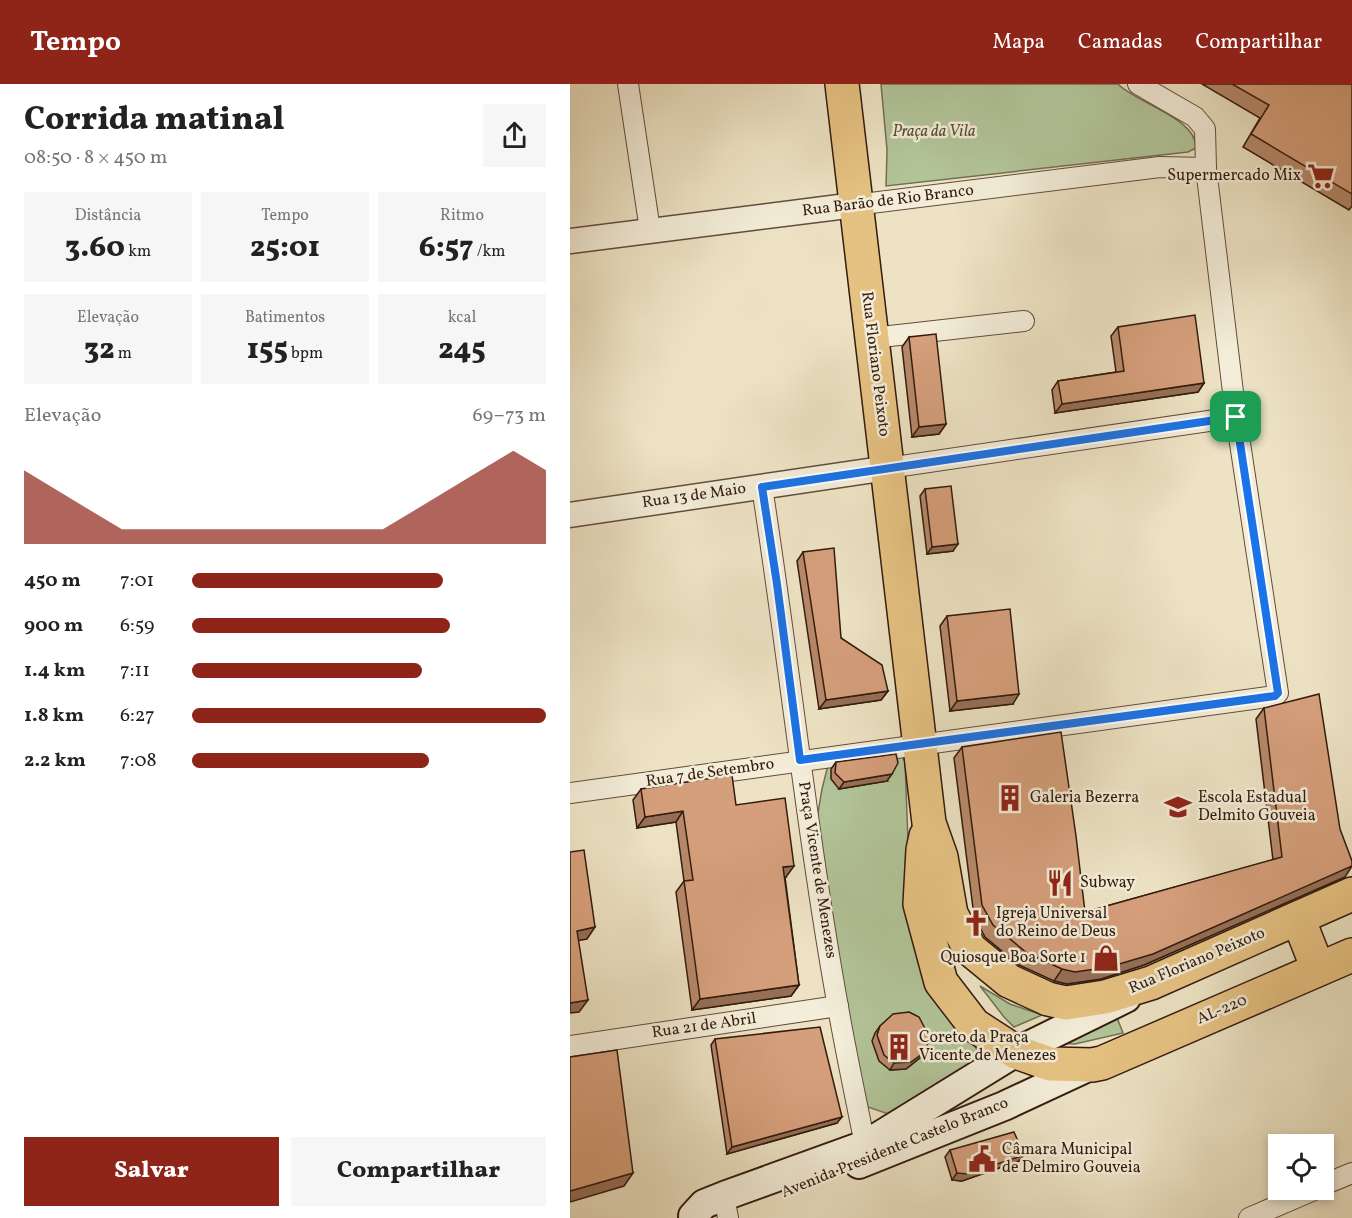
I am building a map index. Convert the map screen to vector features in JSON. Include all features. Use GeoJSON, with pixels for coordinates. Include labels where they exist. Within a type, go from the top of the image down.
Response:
{"type":"FeatureCollection","features":[{"type":"Feature","properties":{"kind":"highway","name":"Rua Floriano Peixoto"},"geometry":{"type":"LineString","coordinates":[[842,84],[929,823],[941,857],[951,914],[970,949],[1009,981],[1048,999],[1066,1003],[1105,998],[1151,983],[1352,894]]}},
{"type":"Feature","properties":{"kind":"highway","name":"Rua Floriano Peixoto"},"geometry":{"type":"LineString","coordinates":[[929,823],[923,850],[920,904],[941,982],[974,1025],[1016,1052],[1050,1064],[1092,1065]]}},
{"type":"Feature","properties":{"kind":"highway"},"geometry":{"type":"LineString","coordinates":[[1298,918],[1318,969]]}},
{"type":"Feature","properties":{"kind":"highway","name":"AL-220"},"geometry":{"type":"LineString","coordinates":[[1092,1065],[1102,1063],[1352,955]]}},
{"type":"Feature","properties":{"kind":"main road","name":"Avenida Presidente Castelo Branco"},"geometry":{"type":"LineString","coordinates":[[727,1209],[865,1145],[1016,1052],[1123,1000],[1151,983]]}},
{"type":"Feature","properties":{"kind":"main road","name":"Avenida Presidente Castelo Branco"},"geometry":{"type":"LineString","coordinates":[[689,1217],[703,1217],[912,1144],[1004,1106],[1092,1065]]}},
{"type":"Feature","properties":{"kind":"street"},"geometry":{"type":"LineString","coordinates":[[628,84],[650,230]]}},
{"type":"Feature","properties":{"kind":"street"},"geometry":{"type":"LineString","coordinates":[[888,468],[1236,417],[1206,168],[1205,129],[1195,117],[1138,84]]}},
{"type":"Feature","properties":{"kind":"street","name":"Rua Barão de Rio Branco"},"geometry":{"type":"LineString","coordinates":[[570,241],[1160,166],[1206,168]]}},
{"type":"Feature","properties":{"kind":"street"},"geometry":{"type":"LineString","coordinates":[[872,338],[1024,321]]}},
{"type":"Feature","properties":{"kind":"street","name":"Rua 7 de Setembro"},"geometry":{"type":"LineString","coordinates":[[570,793],[1275,696],[1278,693],[1236,417]]}},
{"type":"Feature","properties":{"kind":"street","name":"Rua 13 de Maio"},"geometry":{"type":"LineString","coordinates":[[570,515],[888,468]]}},
{"type":"Feature","properties":{"kind":"street","name":"Praça Vicente de Menezes"},"geometry":{"type":"LineString","coordinates":[[762,487],[779,595],[800,760],[838,1006],[865,1145]]}},
{"type":"Feature","properties":{"kind":"street","name":"Rua 21 de Abril"},"geometry":{"type":"LineString","coordinates":[[570,1046],[838,1006]]}},
{"type":"Feature","properties":{"kind":"street"},"geometry":{"type":"LineString","coordinates":[[1334,1180],[1352,1173]]}},
{"type":"Feature","properties":{"kind":"street"},"geometry":{"type":"LineString","coordinates":[[1249,1218],[1291,1200]]}},
{"type":"Feature","properties":{"kind":"green space","name":"Praça da Vila"},"geometry":{"type":"Polygon","coordinates":[[[881,84],[1118,84],[1187,128],[1194,137],[1196,148],[1188,152],[886,186],[887,150],[881,84]]]}},
{"type":"Feature","properties":{"kind":"green space"},"geometry":{"type":"Polygon","coordinates":[[[898,752],[905,761],[909,868],[931,986],[981,1055],[894,1116],[865,1106],[817,819],[829,761],[898,752]]]}},
{"type":"Feature","properties":{"kind":"green space"},"geometry":{"type":"Polygon","coordinates":[[[980,986],[1010,1004],[1042,1015],[1014,1027],[980,986]]]}},
{"type":"Feature","properties":{"kind":"green space"},"geometry":{"type":"Polygon","coordinates":[[[1116,1015],[1123,1033],[1075,1044],[1051,1043],[1116,1015]]]}},
{"type":"Feature","properties":{"kind":"building","name":"Supermercado Mix"},"geometry":{"type":"Polygon","coordinates":[[[1232,84],[1352,84],[1352,194],[1251,134],[1269,105],[1232,84]]]}},
{"type":"Feature","properties":{"kind":"building"},"geometry":{"type":"Polygon","coordinates":[[[1195,315],[1204,383],[1062,404],[1058,381],[1124,371],[1118,327],[1195,315]]]}},
{"type":"Feature","properties":{"kind":"building"},"geometry":{"type":"Polygon","coordinates":[[[936,334],[946,424],[919,427],[909,337],[936,334]]]}},
{"type":"Feature","properties":{"kind":"building"},"geometry":{"type":"Polygon","coordinates":[[[951,486],[958,544],[932,547],[925,489],[951,486]]]}},
{"type":"Feature","properties":{"kind":"building"},"geometry":{"type":"Polygon","coordinates":[[[834,548],[841,638],[882,665],[888,691],[826,700],[803,552],[834,548]]]}},
{"type":"Feature","properties":{"kind":"building"},"geometry":{"type":"Polygon","coordinates":[[[1010,609],[1019,694],[957,701],[947,616],[1010,609]]]}},
{"type":"Feature","properties":{"kind":"building"},"geometry":{"type":"Polygon","coordinates":[[[1319,694],[1340,829],[1352,866],[1153,954],[1109,967],[1075,972],[1062,969],[1027,953],[993,925],[982,905],[962,747],[1061,732],[1085,912],[1282,857],[1264,708],[1319,694]]]}},
{"type":"Feature","properties":{"kind":"building"},"geometry":{"type":"Polygon","coordinates":[[[896,754],[898,763],[892,774],[844,782],[835,773],[836,762],[896,754]]]}},
{"type":"Feature","properties":{"kind":"building"},"geometry":{"type":"Polygon","coordinates":[[[732,775],[736,805],[785,798],[794,866],[783,867],[799,985],[700,999],[684,881],[693,880],[683,811],[645,817],[641,789],[732,775]]]}},
{"type":"Feature","properties":{"kind":"building"},"geometry":{"type":"Polygon","coordinates":[[[584,850],[595,927],[577,931],[588,1000],[570,1003],[570,852],[584,850]]]}},
{"type":"Feature","properties":{"kind":"building","name":"Coreto da Praça Vicente de Menezes"},"geometry":{"type":"Polygon","coordinates":[[[909,1012],[919,1017],[929,1036],[926,1051],[911,1062],[894,1063],[884,1055],[877,1035],[880,1026],[893,1014],[909,1012]]]}},
{"type":"Feature","properties":{"kind":"building"},"geometry":{"type":"Polygon","coordinates":[[[820,1027],[842,1117],[732,1147],[715,1039],[820,1027]]]}},
{"type":"Feature","properties":{"kind":"building"},"geometry":{"type":"Polygon","coordinates":[[[617,1050],[633,1173],[570,1191],[570,1057],[617,1050]]]}},
{"type":"Feature","properties":{"kind":"building","name":"Câmara Municipal de Delmiro Gouveia"},"geometry":{"type":"Polygon","coordinates":[[[1014,1132],[1024,1155],[967,1174],[957,1173],[950,1150],[1014,1132]]]}},
{"type":"Feature","properties":{"kind":"place","name":"Supermercado Mix"},"geometry":{"type":"Point","coordinates":[1321,176]}},
{"type":"Feature","properties":{"kind":"place","name":"Galeria Bezerra"},"geometry":{"type":"Point","coordinates":[1010,798]}},
{"type":"Feature","properties":{"kind":"place","name":"Escola Estadual Delmito Gouveia"},"geometry":{"type":"Point","coordinates":[1178,807]}},
{"type":"Feature","properties":{"kind":"place","name":"Subway"},"geometry":{"type":"Point","coordinates":[1060,883]}},
{"type":"Feature","properties":{"kind":"place","name":"Igreja Universal do Reino de Deus"},"geometry":{"type":"Point","coordinates":[976,923]}},
{"type":"Feature","properties":{"kind":"place","name":"Quiosque Boa Sorte 1"},"geometry":{"type":"Point","coordinates":[1106,958]}},
{"type":"Feature","properties":{"kind":"place","name":"Coreto da Praça Vicente de Menezes"},"geometry":{"type":"Point","coordinates":[899,1047]}},
{"type":"Feature","properties":{"kind":"place","name":"Câmara Municipal de Delmiro Gouveia"},"geometry":{"type":"Point","coordinates":[982,1159]}},
{"type":"Feature","properties":{"kind":"route"},"geometry":{"type":"LineString","coordinates":[[1236,417],[1278,693],[1275,696],[800,760],[762,487],[1236,417]]}}]}
